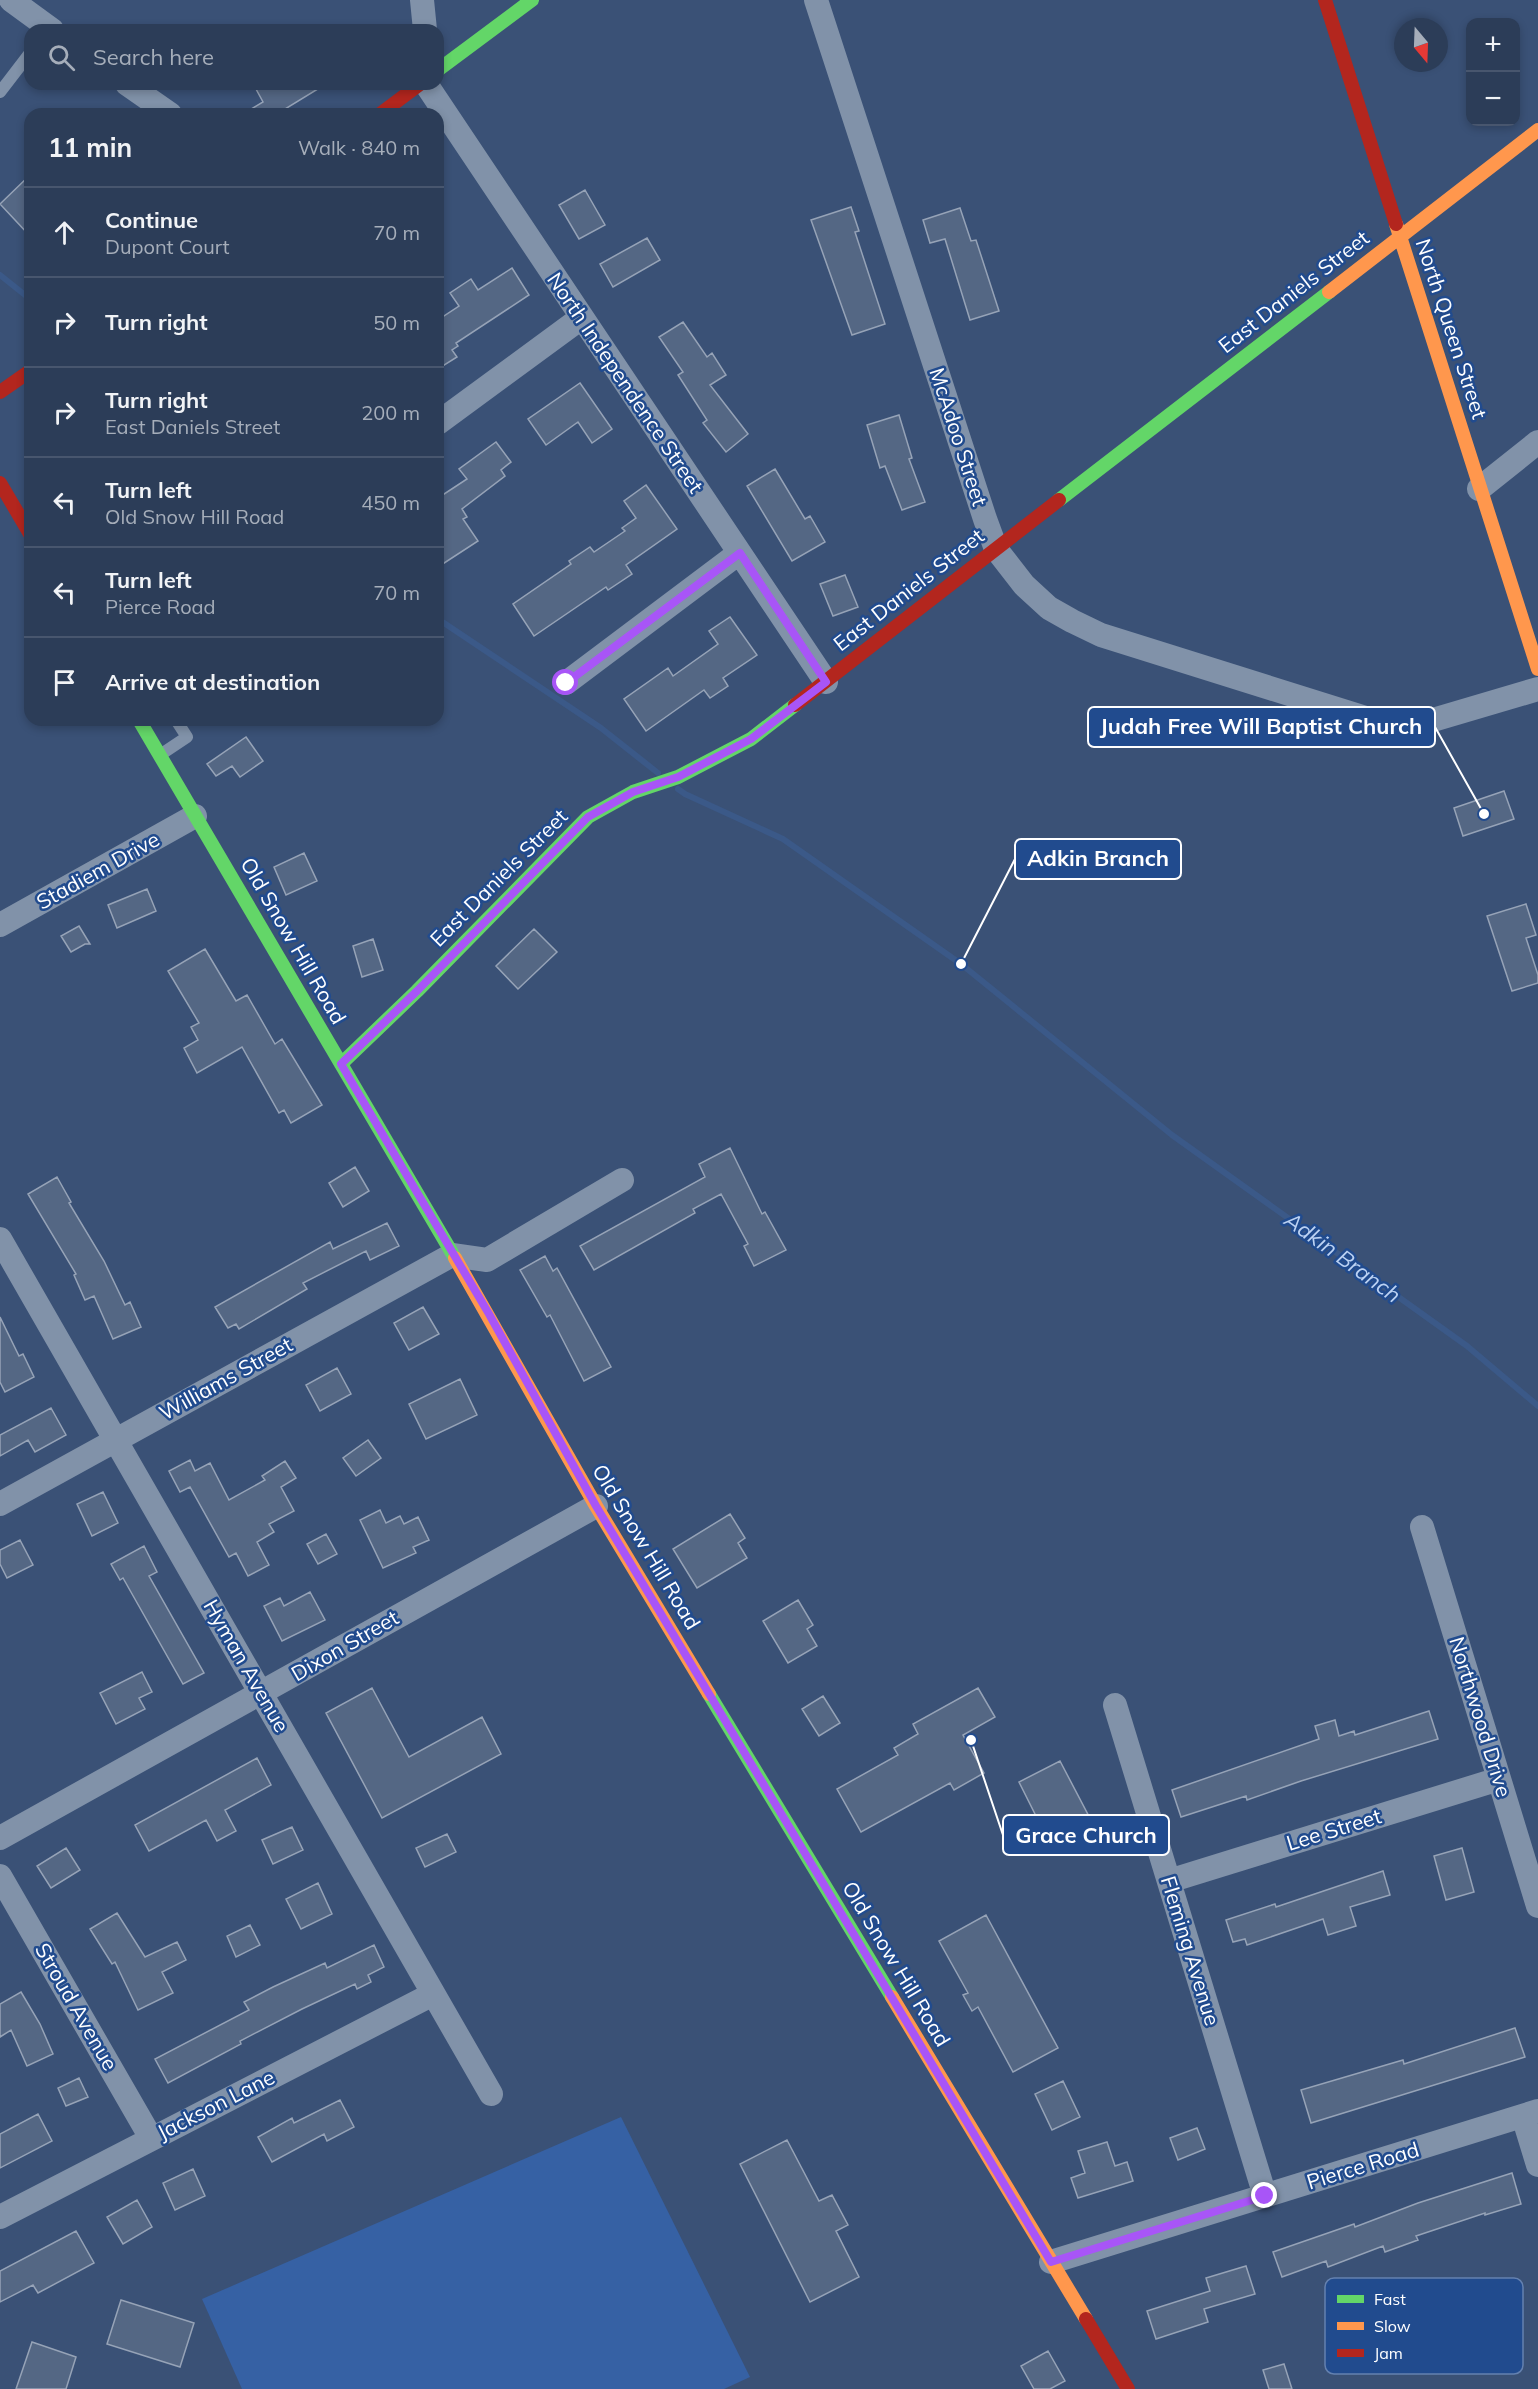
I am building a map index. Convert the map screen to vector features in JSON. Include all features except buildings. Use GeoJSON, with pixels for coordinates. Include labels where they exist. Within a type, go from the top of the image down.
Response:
{"type":"FeatureCollection","features":[{"type":"Feature","properties":{"kind":"street"},"geometry":{"type":"LineString","coordinates":[[422,0],[424,24]]}},
{"type":"Feature","properties":{"kind":"street"},"geometry":{"type":"LineString","coordinates":[[444,66],[532,0]]}},
{"type":"Feature","properties":{"kind":"street","name":"McAdoo Street"},"geometry":{"type":"LineString","coordinates":[[816,0],[996,549],[1024,585],[1049,608],[1101,635],[1393,725],[1416,725],[1538,689]]}},
{"type":"Feature","properties":{"kind":"street","name":"North Queen Street"},"geometry":{"type":"LineString","coordinates":[[1325,0],[1538,669]]}},
{"type":"Feature","properties":{"kind":"street"},"geometry":{"type":"LineString","coordinates":[[18,2],[43,24]]}},
{"type":"Feature","properties":{"kind":"street"},"geometry":{"type":"LineString","coordinates":[[136,90],[162,108]]}},
{"type":"Feature","properties":{"kind":"street"},"geometry":{"type":"LineString","coordinates":[[388,108],[412,90]]}},
{"type":"Feature","properties":{"kind":"street","name":"North Independence Street"},"geometry":{"type":"LineString","coordinates":[[430,90],[442,108]]}},
{"type":"Feature","properties":{"kind":"street","name":"North Independence Street"},"geometry":{"type":"LineString","coordinates":[[444,111],[826,682]]}},
{"type":"Feature","properties":{"kind":"street","name":"East Daniels Street"},"geometry":{"type":"LineString","coordinates":[[341,1064],[417,991],[588,817],[633,792],[678,777],[751,739],[1538,130]]}},
{"type":"Feature","properties":{"kind":"street"},"geometry":{"type":"LineString","coordinates":[[444,419],[581,318]]}},
{"type":"Feature","properties":{"kind":"street"},"geometry":{"type":"LineString","coordinates":[[0,393],[24,375]]}},
{"type":"Feature","properties":{"kind":"street"},"geometry":{"type":"LineString","coordinates":[[1479,489],[1538,442]]}},
{"type":"Feature","properties":{"kind":"street"},"geometry":{"type":"LineString","coordinates":[[0,483],[24,524]]}},
{"type":"Feature","properties":{"kind":"street"},"geometry":{"type":"LineString","coordinates":[[566,683],[740,553]]}},
{"type":"Feature","properties":{"kind":"street","name":"Old Snow Hill Road"},"geometry":{"type":"LineString","coordinates":[[142,726],[452,1255],[489,1314],[596,1506],[1128,2389]]}},
{"type":"Feature","properties":{"kind":"street","name":"Stadiem Drive"},"geometry":{"type":"LineString","coordinates":[[0,925],[195,816]]}},
{"type":"Feature","properties":{"kind":"street"},"geometry":{"type":"LineString","coordinates":[[452,1255],[487,1260],[622,1180]]}},
{"type":"Feature","properties":{"kind":"street","name":"Hyman Avenue"},"geometry":{"type":"LineString","coordinates":[[0,1239],[490,2094]]}},
{"type":"Feature","properties":{"kind":"street","name":"Williams Street"},"geometry":{"type":"LineString","coordinates":[[0,1504],[452,1255]]}},
{"type":"Feature","properties":{"kind":"street","name":"Dixon Street"},"geometry":{"type":"LineString","coordinates":[[0,1838],[596,1506]]}},
{"type":"Feature","properties":{"kind":"street","name":"Northwood Drive"},"geometry":{"type":"LineString","coordinates":[[1422,1527],[1538,1906]]}},
{"type":"Feature","properties":{"kind":"street","name":"Fleming Avenue"},"geometry":{"type":"LineString","coordinates":[[1115,1705],[1265,2196]]}},
{"type":"Feature","properties":{"kind":"street","name":"Lee Street"},"geometry":{"type":"LineString","coordinates":[[1169,1881],[1499,1779]]}},
{"type":"Feature","properties":{"kind":"street","name":"Stroud Avenue"},"geometry":{"type":"LineString","coordinates":[[0,1876],[151,2138]]}},
{"type":"Feature","properties":{"kind":"street","name":"Jackson Lane"},"geometry":{"type":"LineString","coordinates":[[0,2217],[433,1995]]}},
{"type":"Feature","properties":{"kind":"street"},"geometry":{"type":"LineString","coordinates":[[1531,2114],[1538,2165]]}},
{"type":"Feature","properties":{"kind":"street","name":"Pierce Road"},"geometry":{"type":"LineString","coordinates":[[1051,2262],[1531,2114]]}},
{"type":"Feature","properties":{"kind":"lane"},"geometry":{"type":"LineString","coordinates":[[0,92],[24,61]]}},
{"type":"Feature","properties":{"kind":"lane"},"geometry":{"type":"LineString","coordinates":[[159,756],[187,737],[180,726]]}},
{"type":"Feature","properties":{"kind":"shaded area"},"geometry":{"type":"Polygon","coordinates":[[[621,2117],[750,2377],[724,2389],[242,2389],[202,2299],[621,2117]]]}},
{"type":"Feature","properties":{"kind":"waterway","name":"Adkin Branch"},"geometry":{"type":"LineString","coordinates":[[0,275],[24,294]]}},
{"type":"Feature","properties":{"kind":"waterway","name":"Adkin Branch"},"geometry":{"type":"LineString","coordinates":[[444,623],[601,728],[658,773]]}},
{"type":"Feature","properties":{"kind":"waterway","name":"Adkin Branch"},"geometry":{"type":"LineString","coordinates":[[678,789],[783,839],[961,964],[1172,1135],[1467,1346],[1538,1406]]}},
{"type":"Feature","properties":{"kind":"traffic: fast"},"geometry":{"type":"LineString","coordinates":[[444,66],[532,0]]}},
{"type":"Feature","properties":{"kind":"traffic: fast"},"geometry":{"type":"LineString","coordinates":[[1059,500],[1329,292]]}},
{"type":"Feature","properties":{"kind":"traffic: fast"},"geometry":{"type":"LineString","coordinates":[[341,1064],[417,991],[588,817],[633,792],[678,777],[751,739],[795,705]]}},
{"type":"Feature","properties":{"kind":"traffic: fast"},"geometry":{"type":"LineString","coordinates":[[143,726],[455,1258]]}},
{"type":"Feature","properties":{"kind":"traffic: fast"},"geometry":{"type":"LineString","coordinates":[[709,1694],[892,1997]]}},
{"type":"Feature","properties":{"kind":"traffic: slow"},"geometry":{"type":"LineString","coordinates":[[1329,292],[1538,130]]}},
{"type":"Feature","properties":{"kind":"traffic: slow"},"geometry":{"type":"LineString","coordinates":[[1396,224],[1538,669]]}},
{"type":"Feature","properties":{"kind":"traffic: slow"},"geometry":{"type":"LineString","coordinates":[[455,1258],[596,1506],[709,1694]]}},
{"type":"Feature","properties":{"kind":"traffic: slow"},"geometry":{"type":"LineString","coordinates":[[892,1997],[1086,2319]]}},
{"type":"Feature","properties":{"kind":"traffic: jam"},"geometry":{"type":"LineString","coordinates":[[1325,0],[1396,224]]}},
{"type":"Feature","properties":{"kind":"traffic: jam"},"geometry":{"type":"LineString","coordinates":[[388,108],[412,90]]}},
{"type":"Feature","properties":{"kind":"traffic: jam"},"geometry":{"type":"LineString","coordinates":[[0,392],[24,375]]}},
{"type":"Feature","properties":{"kind":"traffic: jam"},"geometry":{"type":"LineString","coordinates":[[0,483],[24,524]]}},
{"type":"Feature","properties":{"kind":"traffic: jam"},"geometry":{"type":"LineString","coordinates":[[795,705],[1059,500]]}},
{"type":"Feature","properties":{"kind":"traffic: jam"},"geometry":{"type":"LineString","coordinates":[[1086,2319],[1128,2389]]}},
{"type":"Feature","properties":{"kind":"place","name":"Judah Free Will Baptist Church"},"geometry":{"type":"Point","coordinates":[1484,814]}},
{"type":"Feature","properties":{"kind":"place","name":"Adkin Branch"},"geometry":{"type":"Point","coordinates":[961,964]}},
{"type":"Feature","properties":{"kind":"place","name":"Grace Church"},"geometry":{"type":"Point","coordinates":[971,1740]}},
{"type":"Feature","properties":{"kind":"route"},"geometry":{"type":"LineString","coordinates":[[566,683],[740,553],[826,682],[751,739],[678,777],[633,792],[588,817],[417,991],[341,1064],[489,1314],[596,1506],[1051,2262],[1265,2196]]}}]}
